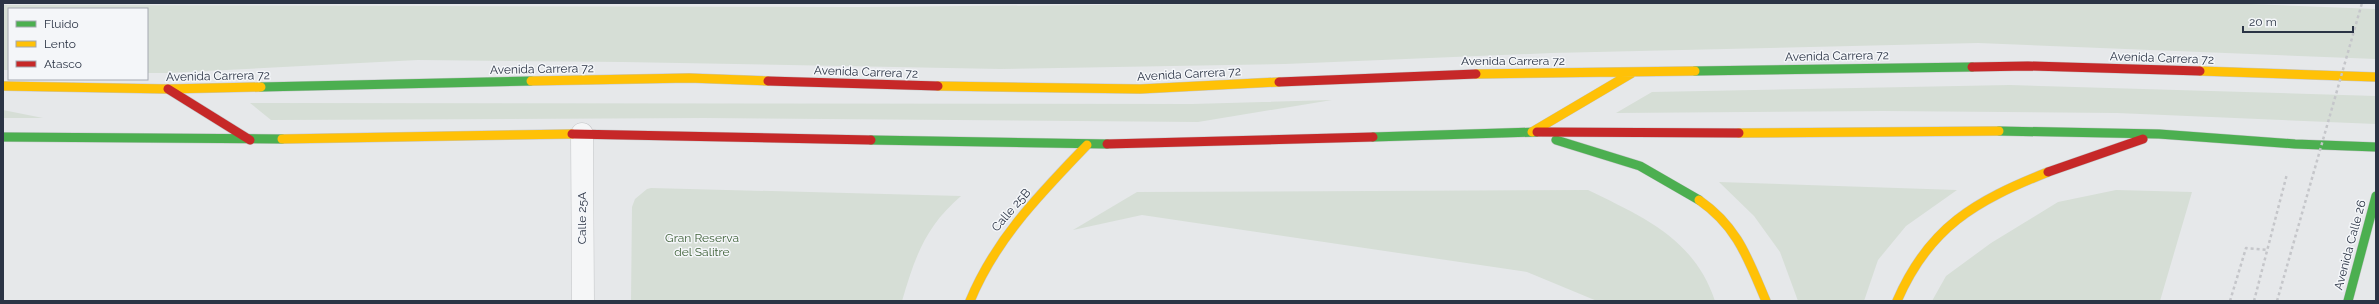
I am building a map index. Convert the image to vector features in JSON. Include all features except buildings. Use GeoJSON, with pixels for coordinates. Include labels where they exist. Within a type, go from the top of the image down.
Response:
{"type":"FeatureCollection","features":[{"type":"Feature","properties":{"kind":"main road","name":"Avenida Carrera 72"},"geometry":{"type":"LineString","coordinates":[[3,86],[168,89],[689,78],[1018,89],[1140,89],[1441,74],[2028,66],[2376,77]]}},
{"type":"Feature","properties":{"kind":"main road"},"geometry":{"type":"LineString","coordinates":[[1532,132],[1634,72]]}},
{"type":"Feature","properties":{"kind":"main road"},"geometry":{"type":"LineString","coordinates":[[168,89],[250,140]]}},
{"type":"Feature","properties":{"kind":"main road"},"geometry":{"type":"LineString","coordinates":[[3,137],[250,140],[582,134],[1087,145],[1532,132],[1658,134],[1928,130],[2159,134],[2295,144],[2376,147]]}},
{"type":"Feature","properties":{"kind":"main road"},"geometry":{"type":"LineString","coordinates":[[1532,132],[1640,166],[1682,188],[1712,209],[1740,242],[1766,301]]}},
{"type":"Feature","properties":{"kind":"main road"},"geometry":{"type":"LineString","coordinates":[[1897,301],[1907,277],[1927,249],[1959,216],[2019,183],[2086,157],[2159,134]]}},
{"type":"Feature","properties":{"kind":"main road","name":"Calle 25B"},"geometry":{"type":"LineString","coordinates":[[970,301],[994,249],[1019,216],[1087,145]]}},
{"type":"Feature","properties":{"kind":"main road","name":"Avenida Calle 26"},"geometry":{"type":"LineString","coordinates":[[2348,301],[2376,196]]}},
{"type":"Feature","properties":{"kind":"street","name":"Calle 25A"},"geometry":{"type":"LineString","coordinates":[[582,134],[583,301]]}},
{"type":"Feature","properties":{"kind":"path"},"geometry":{"type":"LineString","coordinates":[[2277,301],[2362,3]]}},
{"type":"Feature","properties":{"kind":"path"},"geometry":{"type":"LineString","coordinates":[[2254,301],[2295,144]]}},
{"type":"Feature","properties":{"kind":"path"},"geometry":{"type":"LineString","coordinates":[[2230,301],[2246,248],[2268,250]]}},
{"type":"Feature","properties":{"kind":"green space"},"geometry":{"type":"Polygon","coordinates":[[[1319,3],[2223,3],[2376,9],[2376,59],[1978,43],[1552,53],[1285,64],[1001,69],[418,60],[148,73],[148,8],[8,8],[8,70],[3,70],[3,5],[859,7],[1319,3]]]}},
{"type":"Feature","properties":{"kind":"green space"},"geometry":{"type":"Polygon","coordinates":[[[2010,85],[2376,96],[2376,124],[2117,113],[1883,111],[1616,113],[1652,92],[2010,85]]]}},
{"type":"Feature","properties":{"kind":"green space"},"geometry":{"type":"Polygon","coordinates":[[[1332,100],[1198,122],[704,118],[271,120],[250,103],[1192,104],[1332,100]]]}},
{"type":"Feature","properties":{"kind":"green space"},"geometry":{"type":"Polygon","coordinates":[[[3,110],[43,118],[3,118],[3,110]]]}},
{"type":"Feature","properties":{"kind":"green space"},"geometry":{"type":"Polygon","coordinates":[[[1719,182],[1957,190],[1906,226],[1878,260],[1864,301],[1798,301],[1780,252],[1754,216],[1719,182]]]}},
{"type":"Feature","properties":{"kind":"green space","name":"Gran Reserva del Salitre"},"geometry":{"type":"Polygon","coordinates":[[[647,189],[961,196],[938,219],[930,231],[917,257],[902,301],[631,301],[632,207],[635,199],[647,189]]]}},
{"type":"Feature","properties":{"kind":"green space"},"geometry":{"type":"Polygon","coordinates":[[[1588,190],[1647,220],[1680,245],[1694,261],[1706,279],[1715,301],[1597,301],[1527,272],[1142,215],[1073,230],[1137,192],[1588,190]]]}},
{"type":"Feature","properties":{"kind":"green space"},"geometry":{"type":"Polygon","coordinates":[[[2116,190],[2192,192],[2160,301],[1932,301],[1946,276],[1991,243],[2058,202],[2116,190]]]}},
{"type":"Feature","properties":{"kind":"traffic: fast"},"geometry":{"type":"LineString","coordinates":[[1695,71],[1972,67]]}},
{"type":"Feature","properties":{"kind":"traffic: fast"},"geometry":{"type":"LineString","coordinates":[[261,87],[531,81]]}},
{"type":"Feature","properties":{"kind":"traffic: fast"},"geometry":{"type":"LineString","coordinates":[[1999,131],[2159,134],[2295,144],[2376,147]]}},
{"type":"Feature","properties":{"kind":"traffic: fast"},"geometry":{"type":"LineString","coordinates":[[1373,137],[1537,132]]}},
{"type":"Feature","properties":{"kind":"traffic: fast"},"geometry":{"type":"LineString","coordinates":[[3,137],[282,139]]}},
{"type":"Feature","properties":{"kind":"traffic: fast"},"geometry":{"type":"LineString","coordinates":[[871,140],[1107,144]]}},
{"type":"Feature","properties":{"kind":"traffic: fast"},"geometry":{"type":"LineString","coordinates":[[1556,140],[1640,166],[1699,200]]}},
{"type":"Feature","properties":{"kind":"traffic: fast"},"geometry":{"type":"LineString","coordinates":[[2348,301],[2376,196]]}},
{"type":"Feature","properties":{"kind":"traffic: slow"},"geometry":{"type":"LineString","coordinates":[[1476,74],[1695,71]]}},
{"type":"Feature","properties":{"kind":"traffic: slow"},"geometry":{"type":"LineString","coordinates":[[2200,71],[2376,77]]}},
{"type":"Feature","properties":{"kind":"traffic: slow"},"geometry":{"type":"LineString","coordinates":[[1532,132],[1632,73]]}},
{"type":"Feature","properties":{"kind":"traffic: slow"},"geometry":{"type":"LineString","coordinates":[[531,81],[689,78],[768,81]]}},
{"type":"Feature","properties":{"kind":"traffic: slow"},"geometry":{"type":"LineString","coordinates":[[938,86],[1140,89],[1279,82]]}},
{"type":"Feature","properties":{"kind":"traffic: slow"},"geometry":{"type":"LineString","coordinates":[[3,86],[168,89],[261,87]]}},
{"type":"Feature","properties":{"kind":"traffic: slow"},"geometry":{"type":"LineString","coordinates":[[1739,133],[1999,131]]}},
{"type":"Feature","properties":{"kind":"traffic: slow"},"geometry":{"type":"LineString","coordinates":[[282,139],[572,134]]}},
{"type":"Feature","properties":{"kind":"traffic: slow"},"geometry":{"type":"LineString","coordinates":[[970,301],[981,278],[1006,237],[1021,217],[1087,145]]}},
{"type":"Feature","properties":{"kind":"traffic: slow"},"geometry":{"type":"LineString","coordinates":[[1897,301],[1910,275],[1924,254],[1940,235],[1957,220],[1998,194],[2048,172]]}},
{"type":"Feature","properties":{"kind":"traffic: slow"},"geometry":{"type":"LineString","coordinates":[[1699,200],[1712,210],[1733,233],[1747,258],[1766,301]]}},
{"type":"Feature","properties":{"kind":"traffic: jam"},"geometry":{"type":"LineString","coordinates":[[1972,67],[2028,66],[2200,71]]}},
{"type":"Feature","properties":{"kind":"traffic: jam"},"geometry":{"type":"LineString","coordinates":[[1279,82],[1476,74]]}},
{"type":"Feature","properties":{"kind":"traffic: jam"},"geometry":{"type":"LineString","coordinates":[[768,81],[938,86]]}},
{"type":"Feature","properties":{"kind":"traffic: jam"},"geometry":{"type":"LineString","coordinates":[[168,89],[250,140]]}},
{"type":"Feature","properties":{"kind":"traffic: jam"},"geometry":{"type":"LineString","coordinates":[[1537,132],[1739,133]]}},
{"type":"Feature","properties":{"kind":"traffic: jam"},"geometry":{"type":"LineString","coordinates":[[572,134],[871,140]]}},
{"type":"Feature","properties":{"kind":"traffic: jam"},"geometry":{"type":"LineString","coordinates":[[1107,144],[1373,137]]}},
{"type":"Feature","properties":{"kind":"traffic: jam"},"geometry":{"type":"LineString","coordinates":[[2048,172],[2143,139]]}}]}
